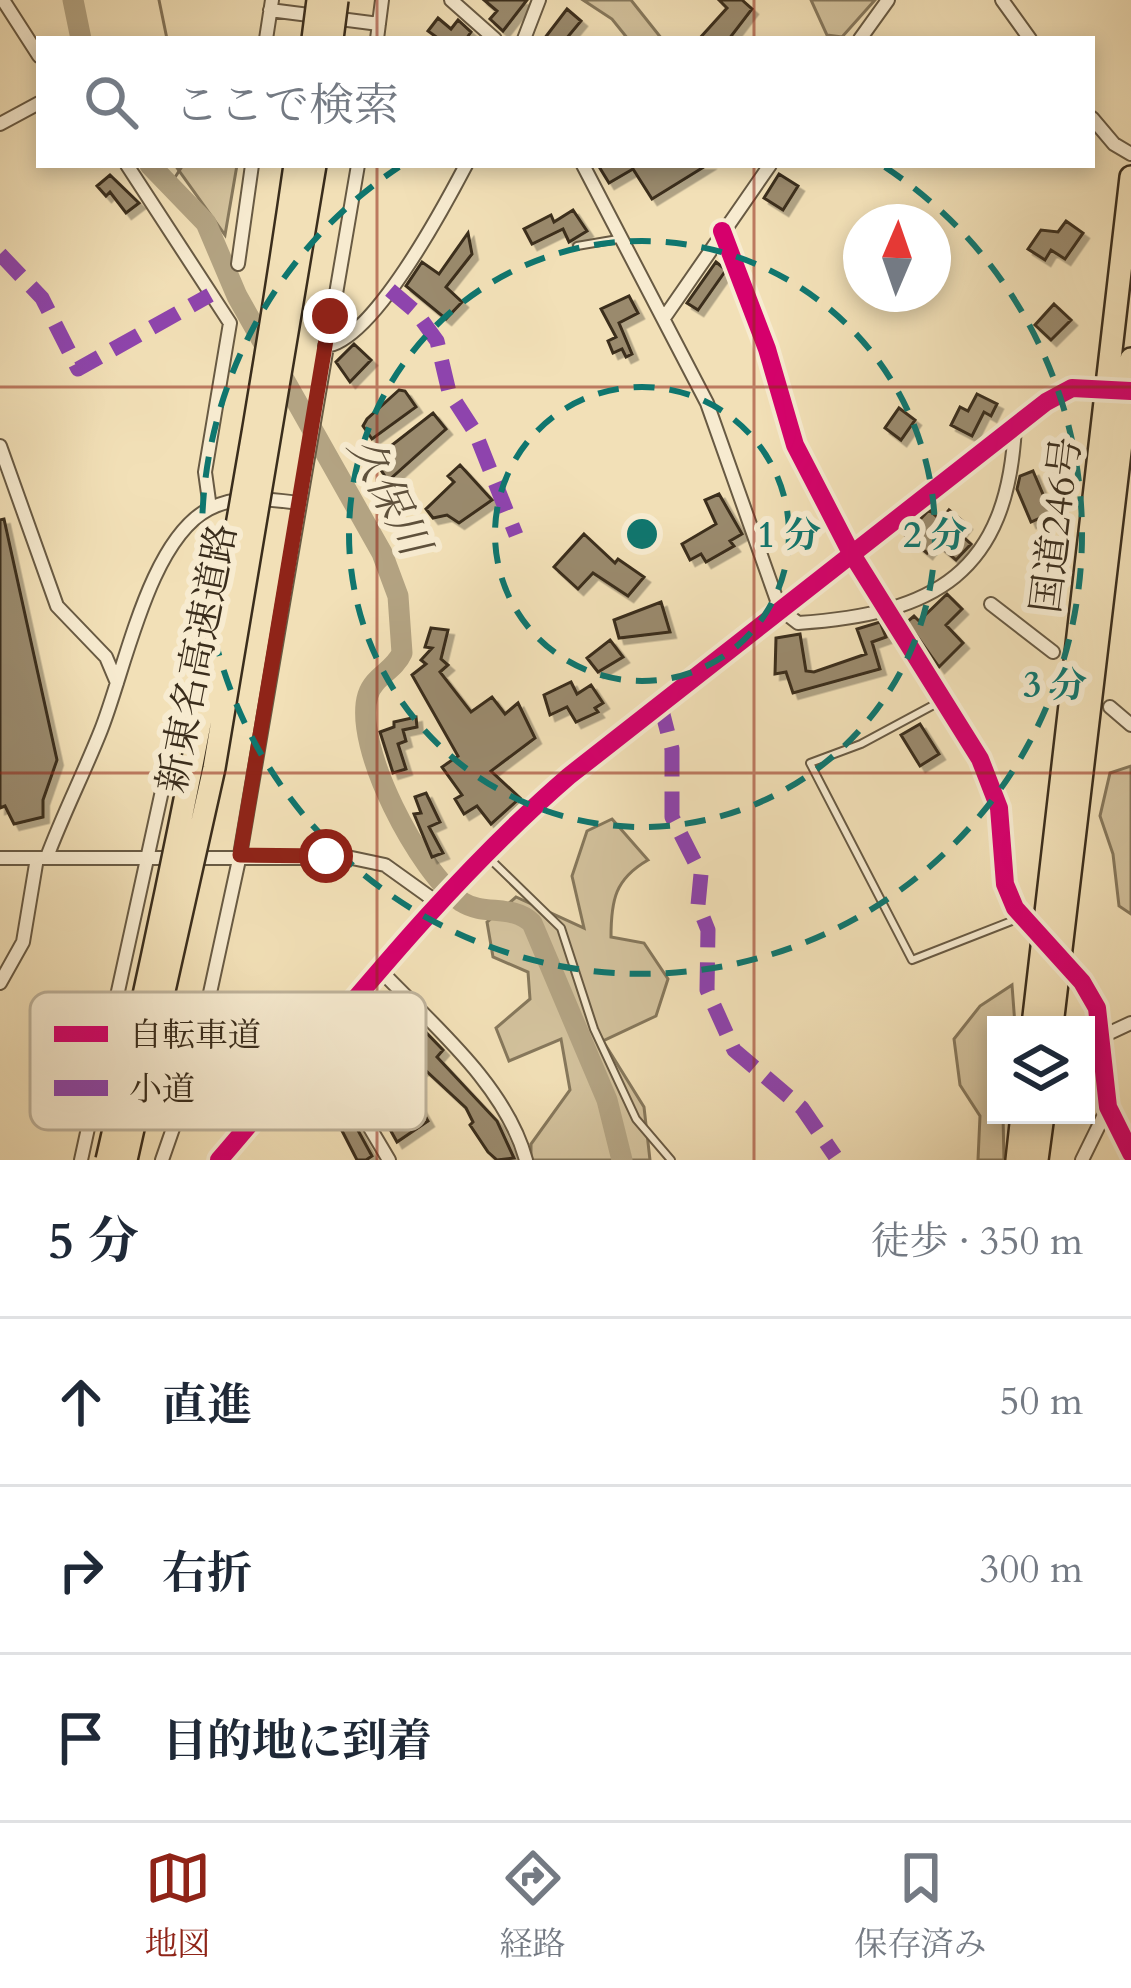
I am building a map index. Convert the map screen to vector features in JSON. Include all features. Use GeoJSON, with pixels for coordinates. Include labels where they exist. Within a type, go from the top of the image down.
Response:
{"type":"FeatureCollection","features":[{"type":"Feature","properties":{"kind":"highway"},"geometry":{"type":"LineString","coordinates":[[313,36],[318,0]]}},
{"type":"Feature","properties":{"kind":"highway"},"geometry":{"type":"LineString","coordinates":[[332,36],[337,0]]}},
{"type":"Feature","properties":{"kind":"highway","name":"新東名高速道路"},"geometry":{"type":"LineString","coordinates":[[146,992],[230,568],[295,168]]}},
{"type":"Feature","properties":{"kind":"highway","name":"新東名高速道路"},"geometry":{"type":"LineString","coordinates":[[164,992],[214,768],[314,168]]}},
{"type":"Feature","properties":{"kind":"highway","name":"国道246号"},"geometry":{"type":"LineString","coordinates":[[1053,1016],[1122,390],[1131,177]]}},
{"type":"Feature","properties":{"kind":"highway","name":"国道246号"},"geometry":{"type":"LineString","coordinates":[[1034,1016],[1122,390],[1131,359]]}},
{"type":"Feature","properties":{"kind":"highway"},"geometry":{"type":"LineString","coordinates":[[1017,1160],[1021,1124]]}},
{"type":"Feature","properties":{"kind":"highway"},"geometry":{"type":"LineString","coordinates":[[1037,1160],[1042,1124]]}},
{"type":"Feature","properties":{"kind":"highway","name":"新東名高速道路"},"geometry":{"type":"LineString","coordinates":[[106,1160],[113,1130]]}},
{"type":"Feature","properties":{"kind":"highway","name":"新東名高速道路"},"geometry":{"type":"LineString","coordinates":[[126,1160],[133,1130]]}},
{"type":"Feature","properties":{"kind":"street"},"geometry":{"type":"LineString","coordinates":[[3,0],[36,51]]}},
{"type":"Feature","properties":{"kind":"street"},"geometry":{"type":"LineString","coordinates":[[266,36],[271,5],[378,32],[382,0]]}},
{"type":"Feature","properties":{"kind":"street"},"geometry":{"type":"LineString","coordinates":[[451,0],[492,36]]}},
{"type":"Feature","properties":{"kind":"street"},"geometry":{"type":"LineString","coordinates":[[525,36],[539,0]]}},
{"type":"Feature","properties":{"kind":"street"},"geometry":{"type":"LineString","coordinates":[[862,36],[888,0]]}},
{"type":"Feature","properties":{"kind":"street"},"geometry":{"type":"LineString","coordinates":[[1002,0],[1028,36]]}},
{"type":"Feature","properties":{"kind":"street"},"geometry":{"type":"LineString","coordinates":[[0,124],[36,106]]}},
{"type":"Feature","properties":{"kind":"street"},"geometry":{"type":"LineString","coordinates":[[1095,122],[1114,144],[1131,154]]}},
{"type":"Feature","properties":{"kind":"street"},"geometry":{"type":"LineString","coordinates":[[129,168],[230,323],[205,472],[210,508]]}},
{"type":"Feature","properties":{"kind":"street"},"geometry":{"type":"LineString","coordinates":[[238,264],[252,168]]}},
{"type":"Feature","properties":{"kind":"street"},"geometry":{"type":"LineString","coordinates":[[209,992],[240,855],[357,168]]}},
{"type":"Feature","properties":{"kind":"street"},"geometry":{"type":"LineString","coordinates":[[325,346],[347,336],[406,270],[464,168]]}},
{"type":"Feature","properties":{"kind":"street"},"geometry":{"type":"LineString","coordinates":[[585,168],[706,403],[780,609],[798,623],[887,612],[925,599],[960,574],[1006,500],[1015,425]]}},
{"type":"Feature","properties":{"kind":"street"},"geometry":{"type":"LineString","coordinates":[[664,317],[768,168]]}},
{"type":"Feature","properties":{"kind":"street"},"geometry":{"type":"LineString","coordinates":[[722,231],[767,350],[780,408],[850,551],[980,759],[999,808],[1005,884],[1023,917],[1097,1008],[1108,1107],[1131,1153]]}},
{"type":"Feature","properties":{"kind":"street"},"geometry":{"type":"LineString","coordinates":[[364,992],[460,878],[568,776],[850,551],[1015,425],[1072,388],[1122,390]]}},
{"type":"Feature","properties":{"kind":"street"},"geometry":{"type":"LineString","coordinates":[[0,446],[57,606],[106,657],[118,684]]}},
{"type":"Feature","properties":{"kind":"street"},"geometry":{"type":"LineString","coordinates":[[0,983],[23,942],[42,858],[169,554],[193,520],[210,508],[256,498],[299,503]]}},
{"type":"Feature","properties":{"kind":"street"},"geometry":{"type":"LineString","coordinates":[[992,604],[1053,652]]}},
{"type":"Feature","properties":{"kind":"street"},"geometry":{"type":"LineString","coordinates":[[1110,706],[1131,725]]}},
{"type":"Feature","properties":{"kind":"street"},"geometry":{"type":"LineString","coordinates":[[120,992],[174,736]]}},
{"type":"Feature","properties":{"kind":"street"},"geometry":{"type":"LineString","coordinates":[[0,858],[326,856],[385,865],[440,901]]}},
{"type":"Feature","properties":{"kind":"street"},"geometry":{"type":"LineString","coordinates":[[382,972],[400,992]]}},
{"type":"Feature","properties":{"kind":"street"},"geometry":{"type":"LineString","coordinates":[[426,1021],[497,1100],[517,1130],[526,1160]]}},
{"type":"Feature","properties":{"kind":"street"},"geometry":{"type":"LineString","coordinates":[[1103,1036],[1131,1023]]}},
{"type":"Feature","properties":{"kind":"street"},"geometry":{"type":"LineString","coordinates":[[1082,1160],[1108,1107]]}},
{"type":"Feature","properties":{"kind":"street"},"geometry":{"type":"LineString","coordinates":[[81,1160],[88,1130]]}},
{"type":"Feature","properties":{"kind":"street"},"geometry":{"type":"LineString","coordinates":[[163,1160],[173,1130]]}},
{"type":"Feature","properties":{"kind":"street"},"geometry":{"type":"LineString","coordinates":[[226,1158],[249,1130]]}},
{"type":"Feature","properties":{"kind":"street"},"geometry":{"type":"LineString","coordinates":[[371,1130],[389,1160]]}},
{"type":"Feature","properties":{"kind":"lane"},"geometry":{"type":"LineString","coordinates":[[577,246],[622,238]]}},
{"type":"Feature","properties":{"kind":"lane"},"geometry":{"type":"LineString","coordinates":[[944,699],[861,744],[810,763],[912,960],[1023,917]]}},
{"type":"Feature","properties":{"kind":"lane"},"geometry":{"type":"LineString","coordinates":[[484,853],[561,928],[594,1029],[636,1119],[671,1160]]}},
{"type":"Feature","properties":{"kind":"shaded area"},"geometry":{"type":"Polygon","coordinates":[[[583,0],[631,0],[660,36],[626,36],[612,19],[583,0]]]}},
{"type":"Feature","properties":{"kind":"shaded area"},"geometry":{"type":"Polygon","coordinates":[[[811,0],[875,0],[843,36],[827,35],[811,0]]]}},
{"type":"Feature","properties":{"kind":"shaded area"},"geometry":{"type":"Polygon","coordinates":[[[177,168],[236,168],[225,235],[177,168]]]}},
{"type":"Feature","properties":{"kind":"shaded area"},"geometry":{"type":"Polygon","coordinates":[[[1131,766],[1131,914],[1119,906],[1113,854],[1100,816],[1110,773],[1131,766]]]}},
{"type":"Feature","properties":{"kind":"shaded area"},"geometry":{"type":"Polygon","coordinates":[[[612,819],[648,860],[628,875],[617,892],[611,937],[644,943],[668,979],[656,1016],[603,1041],[644,1107],[650,1160],[531,1160],[531,1144],[570,1090],[561,1039],[509,1061],[496,1028],[530,999],[528,972],[493,957],[487,922],[516,897],[584,928],[572,876],[587,831],[612,819]]]}},
{"type":"Feature","properties":{"kind":"shaded area"},"geometry":{"type":"Polygon","coordinates":[[[1012,985],[1014,1016],[987,1016],[987,1124],[1003,1124],[1004,1160],[978,1160],[980,1116],[960,1085],[954,1039],[980,1006],[1012,985]]]}},
{"type":"Feature","properties":{"kind":"building"},"geometry":{"type":"Polygon","coordinates":[[[484,0],[527,0],[503,31],[490,19],[497,11],[484,0]]]}},
{"type":"Feature","properties":{"kind":"building"},"geometry":{"type":"Polygon","coordinates":[[[719,0],[742,0],[752,9],[731,36],[702,36],[727,8],[719,0]]]}},
{"type":"Feature","properties":{"kind":"building"},"geometry":{"type":"Polygon","coordinates":[[[567,9],[581,21],[568,36],[546,36],[567,9]]]}},
{"type":"Feature","properties":{"kind":"building"},"geometry":{"type":"Polygon","coordinates":[[[438,18],[451,29],[458,20],[471,32],[468,36],[435,36],[428,31],[438,18]]]}},
{"type":"Feature","properties":{"kind":"building"},"geometry":{"type":"Polygon","coordinates":[[[600,168],[702,168],[652,199],[633,169],[609,183],[600,168]]]}},
{"type":"Feature","properties":{"kind":"building"},"geometry":{"type":"Polygon","coordinates":[[[779,174],[798,186],[783,210],[764,198],[779,174]]]}},
{"type":"Feature","properties":{"kind":"building"},"geometry":{"type":"Polygon","coordinates":[[[110,175],[139,203],[126,213],[110,192],[106,196],[97,186],[110,175]]]}},
{"type":"Feature","properties":{"kind":"building"},"geometry":{"type":"Polygon","coordinates":[[[573,210],[587,231],[569,242],[563,229],[532,244],[524,229],[551,215],[554,222],[573,210]]]}},
{"type":"Feature","properties":{"kind":"building"},"geometry":{"type":"Polygon","coordinates":[[[1066,221],[1083,233],[1065,259],[1051,250],[1045,260],[1028,249],[1041,230],[1058,232],[1066,221]]]}},
{"type":"Feature","properties":{"kind":"building"},"geometry":{"type":"Polygon","coordinates":[[[468,233],[472,254],[446,287],[462,302],[446,319],[406,286],[422,262],[439,274],[468,233]]]}},
{"type":"Feature","properties":{"kind":"building"},"geometry":{"type":"Polygon","coordinates":[[[716,262],[726,270],[698,310],[687,303],[716,262]]]}},
{"type":"Feature","properties":{"kind":"building"},"geometry":{"type":"Polygon","coordinates":[[[629,296],[638,313],[619,323],[632,354],[626,357],[622,349],[613,353],[608,341],[616,337],[601,309],[629,296]]]}},
{"type":"Feature","properties":{"kind":"building"},"geometry":{"type":"Polygon","coordinates":[[[1054,304],[1071,320],[1051,340],[1035,325],[1054,304]]]}},
{"type":"Feature","properties":{"kind":"building"},"geometry":{"type":"Polygon","coordinates":[[[354,344],[371,360],[350,382],[336,362],[354,344]]]}},
{"type":"Feature","properties":{"kind":"building"},"geometry":{"type":"Polygon","coordinates":[[[399,390],[416,407],[372,439],[363,426],[399,390]]]}},
{"type":"Feature","properties":{"kind":"building"},"geometry":{"type":"Polygon","coordinates":[[[977,394],[997,404],[991,416],[984,412],[972,436],[951,425],[960,407],[968,411],[977,394]]]}},
{"type":"Feature","properties":{"kind":"building"},"geometry":{"type":"Polygon","coordinates":[[[899,408],[915,420],[901,440],[885,428],[899,408]]]}},
{"type":"Feature","properties":{"kind":"building"},"geometry":{"type":"Polygon","coordinates":[[[433,413],[446,429],[388,481],[374,459],[433,413]]]}},
{"type":"Feature","properties":{"kind":"building"},"geometry":{"type":"Polygon","coordinates":[[[460,465],[492,500],[459,523],[447,515],[433,518],[426,509],[454,482],[448,476],[460,465]]]}},
{"type":"Feature","properties":{"kind":"building"},"geometry":{"type":"Polygon","coordinates":[[[1033,471],[1051,513],[1031,522],[1017,489],[1020,476],[1033,471]]]}},
{"type":"Feature","properties":{"kind":"building"},"geometry":{"type":"Polygon","coordinates":[[[719,494],[742,534],[730,541],[734,546],[706,562],[701,554],[690,560],[682,544],[716,524],[705,500],[719,494]]]}},
{"type":"Feature","properties":{"kind":"building"},"geometry":{"type":"Polygon","coordinates":[[[929,510],[941,520],[949,510],[966,524],[959,533],[971,544],[956,560],[935,542],[927,553],[905,535],[929,510]]]}},
{"type":"Feature","properties":{"kind":"building"},"geometry":{"type":"Polygon","coordinates":[[[4,519],[57,760],[43,800],[43,817],[14,824],[5,806],[0,808],[0,520],[4,519]]]}},
{"type":"Feature","properties":{"kind":"building"},"geometry":{"type":"Polygon","coordinates":[[[584,534],[615,563],[618,559],[644,577],[628,596],[593,573],[578,589],[554,567],[584,534]]]}},
{"type":"Feature","properties":{"kind":"building"},"geometry":{"type":"Polygon","coordinates":[[[947,594],[962,609],[946,625],[963,643],[939,667],[907,622],[914,616],[919,621],[947,594]]]}},
{"type":"Feature","properties":{"kind":"building"},"geometry":{"type":"Polygon","coordinates":[[[661,602],[670,632],[619,638],[614,620],[661,602]]]}},
{"type":"Feature","properties":{"kind":"building"},"geometry":{"type":"Polygon","coordinates":[[[880,622],[886,637],[872,642],[880,669],[793,693],[786,672],[775,674],[776,638],[800,634],[806,671],[814,672],[866,654],[857,629],[880,622]]]}},
{"type":"Feature","properties":{"kind":"building"},"geometry":{"type":"Polygon","coordinates":[[[431,628],[448,630],[441,659],[448,665],[440,672],[471,712],[492,697],[505,714],[518,703],[535,738],[491,771],[520,798],[491,824],[477,806],[464,814],[455,799],[462,795],[442,767],[458,756],[412,675],[426,664],[421,660],[432,648],[425,647],[431,628]]]}},
{"type":"Feature","properties":{"kind":"building"},"geometry":{"type":"Polygon","coordinates":[[[610,640],[623,657],[598,672],[587,658],[610,640]]]}},
{"type":"Feature","properties":{"kind":"building"},"geometry":{"type":"Polygon","coordinates":[[[571,682],[577,694],[591,685],[603,703],[595,708],[598,712],[576,722],[567,707],[550,715],[544,695],[571,682]]]}},
{"type":"Feature","properties":{"kind":"building"},"geometry":{"type":"Polygon","coordinates":[[[416,717],[417,727],[403,730],[406,741],[398,744],[406,769],[393,773],[380,732],[394,727],[394,722],[416,717]]]}},
{"type":"Feature","properties":{"kind":"building"},"geometry":{"type":"Polygon","coordinates":[[[920,724],[939,754],[920,766],[901,735],[920,724]]]}},
{"type":"Feature","properties":{"kind":"building"},"geometry":{"type":"Polygon","coordinates":[[[426,793],[440,822],[429,827],[443,853],[432,857],[414,814],[421,813],[415,797],[426,793]]]}},
{"type":"Feature","properties":{"kind":"building"},"geometry":{"type":"Polygon","coordinates":[[[426,1032],[443,1050],[437,1057],[497,1121],[514,1158],[497,1160],[488,1152],[470,1125],[473,1122],[466,1108],[426,1071],[426,1032]]]}},
{"type":"Feature","properties":{"kind":"building"},"geometry":{"type":"Polygon","coordinates":[[[342,1130],[358,1130],[372,1156],[357,1160],[342,1130]]]}},
{"type":"Feature","properties":{"kind":"building"},"geometry":{"type":"Polygon","coordinates":[[[390,1130],[415,1130],[397,1142],[390,1130]]]}},
{"type":"Feature","properties":{"kind":"waterway","name":"久保川"},"geometry":{"type":"LineString","coordinates":[[73,0],[80,36]]}},
{"type":"Feature","properties":{"kind":"waterway"},"geometry":{"type":"LineString","coordinates":[[159,0],[166,36]]}},
{"type":"Feature","properties":{"kind":"waterway","name":"久保川"},"geometry":{"type":"LineString","coordinates":[[153,168],[206,223],[237,296],[382,553],[398,596],[402,653],[371,688],[366,717],[370,745],[393,807],[427,865],[462,902],[516,914],[532,923],[607,1100],[622,1160]]}},
{"type":"Feature","properties":{"kind":"waterway"},"geometry":{"type":"LineString","coordinates":[[170,185],[181,168]]}},
{"type":"Feature","properties":{"kind":"marked path"},"geometry":{"type":"LineString","coordinates":[[0,254],[42,298],[78,369],[210,295]]}},
{"type":"Feature","properties":{"kind":"marked path"},"geometry":{"type":"LineString","coordinates":[[390,290],[416,312],[437,341],[449,392],[475,432],[516,535]]}},
{"type":"Feature","properties":{"kind":"marked path"},"geometry":{"type":"LineString","coordinates":[[660,703],[672,749],[672,817],[701,874],[698,905],[708,930],[707,990],[734,1050],[802,1108],[835,1156]]}},
{"type":"Feature","properties":{"kind":"cycle path"},"geometry":{"type":"LineString","coordinates":[[722,231],[767,349],[795,445],[850,551],[980,759],[999,808],[1005,884],[1015,908],[1082,982],[1097,1008],[1108,1107],[1131,1153]]}},
{"type":"Feature","properties":{"kind":"cycle path"},"geometry":{"type":"LineString","coordinates":[[361,992],[475,865],[569,776],[1046,402],[1072,388],[1131,391]]}},
{"type":"Feature","properties":{"kind":"cycle path"},"geometry":{"type":"LineString","coordinates":[[219,1160],[244,1130]]}},
{"type":"Feature","properties":{"kind":"route"},"geometry":{"type":"LineString","coordinates":[[326,856],[240,855],[330,316]]}}]}
